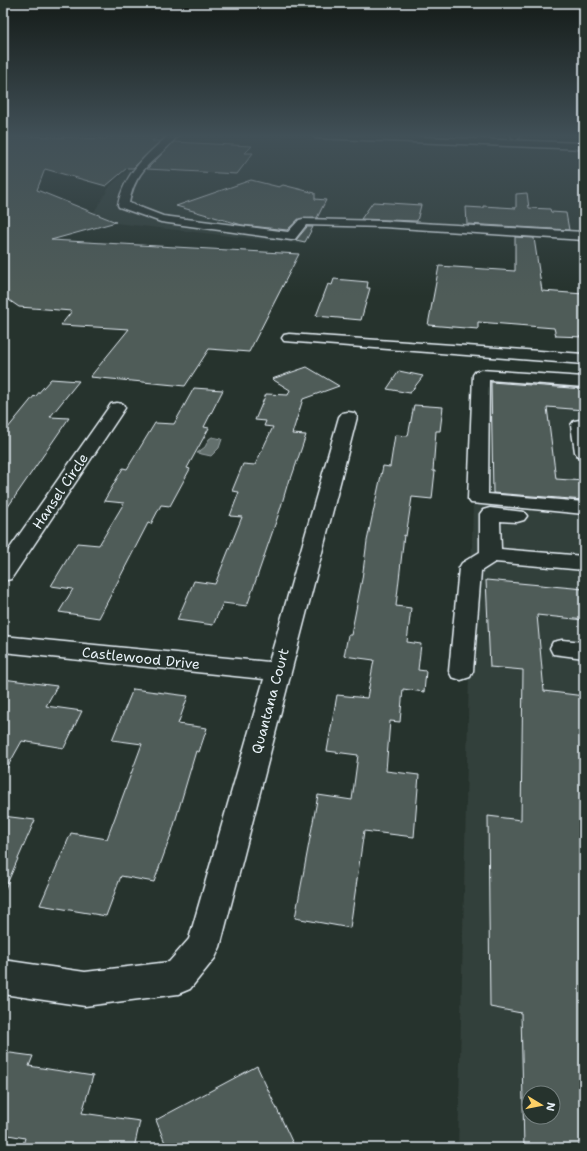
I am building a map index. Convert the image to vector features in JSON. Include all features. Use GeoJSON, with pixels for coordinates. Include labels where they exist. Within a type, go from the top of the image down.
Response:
{"type":"FeatureCollection","features":[{"type":"Feature","properties":{"kind":"street"},"geometry":{"type":"LineString","coordinates":[[127,189],[124,205],[161,219],[291,236],[303,222],[377,224],[584,236]]}},
{"type":"Feature","properties":{"kind":"street"},"geometry":{"type":"LineString","coordinates":[[289,338],[584,359]]}},
{"type":"Feature","properties":{"kind":"street"},"geometry":{"type":"LineString","coordinates":[[584,382],[480,375],[478,499],[584,508]]}},
{"type":"Feature","properties":{"kind":"street","name":"Hansel Circle"},"geometry":{"type":"LineString","coordinates":[[3,574],[117,408]]}},
{"type":"Feature","properties":{"kind":"street","name":"Quantana Court"},"geometry":{"type":"LineString","coordinates":[[3,977],[85,989],[178,977],[203,947],[348,417]]}},
{"type":"Feature","properties":{"kind":"street"},"geometry":{"type":"LineString","coordinates":[[584,425],[580,425],[584,452]]}},
{"type":"Feature","properties":{"kind":"street"},"geometry":{"type":"LineString","coordinates":[[490,555],[490,514],[584,523]]}},
{"type":"Feature","properties":{"kind":"street"},"geometry":{"type":"LineString","coordinates":[[461,671],[470,568],[490,555],[584,563]]}},
{"type":"Feature","properties":{"kind":"street","name":"Castlewood Drive"},"geometry":{"type":"LineString","coordinates":[[3,644],[278,672]]}},
{"type":"Feature","properties":{"kind":"shaded area"},"geometry":{"type":"Polygon","coordinates":[[[108,189],[584,189],[584,239],[317,225],[307,232],[301,244],[115,223],[94,212],[108,189]]]}},
{"type":"Feature","properties":{"kind":"shaded area"},"geometry":{"type":"Polygon","coordinates":[[[476,370],[584,377],[584,1148],[458,1148],[476,370]]]}},
{"type":"Feature","properties":{"kind":"shaded area"},"geometry":{"type":"Polygon","coordinates":[[[212,437],[222,439],[219,448],[211,456],[197,453],[205,447],[209,439],[212,437]]]}},
{"type":"Feature","properties":{"kind":"building"},"geometry":{"type":"Polygon","coordinates":[[[3,189],[37,189],[37,190],[116,222],[51,240],[299,254],[249,352],[209,349],[185,386],[90,377],[129,329],[61,325],[72,311],[19,307],[3,296],[3,189]]]}},
{"type":"Feature","properties":{"kind":"building"},"geometry":{"type":"Polygon","coordinates":[[[226,189],[298,189],[315,193],[315,199],[326,200],[317,218],[299,219],[287,230],[242,225],[176,206],[226,189]]]}},
{"type":"Feature","properties":{"kind":"building"},"geometry":{"type":"Polygon","coordinates":[[[527,193],[529,208],[550,209],[551,212],[566,213],[569,230],[467,224],[466,207],[483,208],[483,206],[516,208],[516,194],[527,193]]]}},
{"type":"Feature","properties":{"kind":"building"},"geometry":{"type":"Polygon","coordinates":[[[373,202],[421,205],[417,221],[361,219],[373,202]]]}},
{"type":"Feature","properties":{"kind":"building"},"geometry":{"type":"Polygon","coordinates":[[[307,227],[313,227],[305,242],[296,240],[307,227]]]}},
{"type":"Feature","properties":{"kind":"building"},"geometry":{"type":"Polygon","coordinates":[[[515,237],[534,238],[542,291],[584,294],[584,337],[556,336],[554,328],[478,322],[478,329],[428,325],[439,266],[515,271],[515,237]]]}},
{"type":"Feature","properties":{"kind":"building"},"geometry":{"type":"Polygon","coordinates":[[[334,279],[368,282],[367,288],[370,288],[361,320],[316,316],[328,284],[332,285],[334,279]]]}},
{"type":"Feature","properties":{"kind":"building"},"geometry":{"type":"Polygon","coordinates":[[[307,367],[339,386],[303,399],[292,434],[306,435],[291,479],[289,479],[247,606],[223,603],[213,625],[177,620],[194,581],[215,584],[242,517],[230,516],[239,492],[232,491],[243,464],[255,465],[273,427],[264,426],[266,421],[255,420],[266,394],[288,395],[290,390],[272,379],[307,367]]]}},
{"type":"Feature","properties":{"kind":"building"},"geometry":{"type":"Polygon","coordinates":[[[399,371],[423,376],[410,393],[387,389],[399,371]]]}},
{"type":"Feature","properties":{"kind":"building"},"geometry":{"type":"Polygon","coordinates":[[[51,379],[79,381],[50,417],[69,418],[3,514],[3,434],[34,396],[35,397],[51,379]]]}},
{"type":"Feature","properties":{"kind":"building"},"geometry":{"type":"Polygon","coordinates":[[[491,382],[584,389],[584,410],[547,407],[556,479],[584,481],[584,500],[493,493],[491,382]]]}},
{"type":"Feature","properties":{"kind":"building"},"geometry":{"type":"Polygon","coordinates":[[[194,388],[223,390],[204,427],[209,428],[187,468],[190,469],[170,506],[161,505],[151,524],[148,523],[99,618],[59,612],[73,589],[51,586],[77,543],[99,545],[124,503],[104,501],[123,468],[127,469],[155,423],[174,424],[194,388]]]}},
{"type":"Feature","properties":{"kind":"building"},"geometry":{"type":"Polygon","coordinates":[[[414,405],[443,407],[440,431],[436,431],[433,471],[435,471],[432,499],[412,497],[406,536],[404,535],[396,606],[411,608],[407,642],[421,644],[418,670],[426,671],[424,692],[403,689],[400,722],[390,721],[386,771],[419,775],[414,837],[364,831],[350,928],[295,918],[318,795],[352,800],[358,755],[327,751],[337,695],[367,698],[374,660],[344,656],[348,635],[351,635],[362,579],[367,541],[383,466],[390,467],[395,435],[408,436],[414,405]]]}},
{"type":"Feature","properties":{"kind":"building"},"geometry":{"type":"Polygon","coordinates":[[[486,580],[584,589],[584,620],[537,615],[544,691],[584,696],[584,1148],[524,1148],[523,1125],[561,1125],[561,1085],[523,1085],[521,1013],[490,1007],[488,816],[521,820],[523,670],[490,667],[486,580]]]}},
{"type":"Feature","properties":{"kind":"building"},"geometry":{"type":"Polygon","coordinates":[[[3,679],[57,686],[46,706],[82,711],[64,748],[22,741],[3,775],[3,679]]]}},
{"type":"Feature","properties":{"kind":"building"},"geometry":{"type":"Polygon","coordinates":[[[133,689],[188,696],[178,724],[207,728],[199,752],[196,751],[172,832],[154,882],[121,876],[106,916],[40,905],[71,833],[107,839],[142,744],[112,740],[133,689]]]}},
{"type":"Feature","properties":{"kind":"building"},"geometry":{"type":"Polygon","coordinates":[[[3,816],[35,820],[3,893],[3,816]]]}},
{"type":"Feature","properties":{"kind":"building"},"geometry":{"type":"Polygon","coordinates":[[[3,1052],[33,1056],[29,1066],[93,1076],[82,1113],[140,1121],[134,1148],[22,1148],[25,1138],[3,1134],[3,1052]]]}},
{"type":"Feature","properties":{"kind":"building"},"geometry":{"type":"Polygon","coordinates":[[[257,1066],[295,1148],[167,1148],[156,1120],[257,1066]]]}}]}
